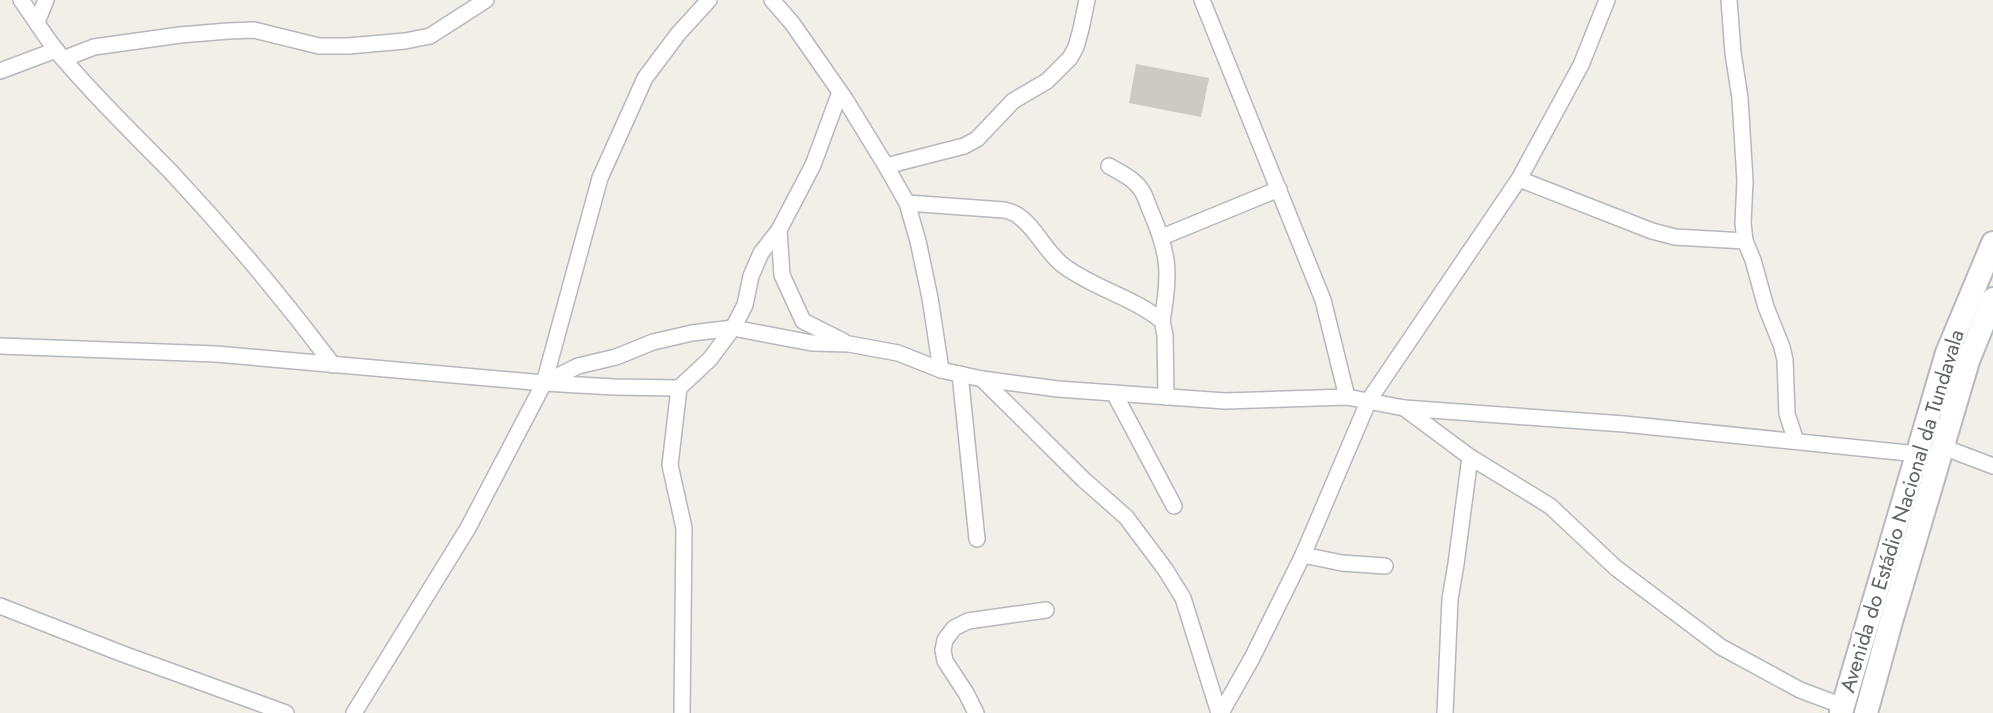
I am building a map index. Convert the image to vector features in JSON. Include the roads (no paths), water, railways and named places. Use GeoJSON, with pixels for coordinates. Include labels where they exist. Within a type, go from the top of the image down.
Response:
{"type":"FeatureCollection","features":[{"type":"Feature","properties":{"kind":"street"},"geometry":{"type":"LineString","coordinates":[[21,0],[59,54],[224,231],[284,300],[333,365]]}},
{"type":"Feature","properties":{"kind":"street"},"geometry":{"type":"LineString","coordinates":[[37,22],[46,0]]}},
{"type":"Feature","properties":{"kind":"street"},"geometry":{"type":"LineString","coordinates":[[0,71],[59,54],[94,47],[228,31],[254,30],[319,46],[348,46],[405,40],[430,36],[486,0]]}},
{"type":"Feature","properties":{"kind":"street"},"geometry":{"type":"LineString","coordinates":[[354,713],[468,528],[544,383],[600,178],[612,150],[645,78],[678,34],[709,0]]}},
{"type":"Feature","properties":{"kind":"street"},"geometry":{"type":"LineString","coordinates":[[772,0],[792,23],[840,92],[907,203],[930,298],[941,370]]}},
{"type":"Feature","properties":{"kind":"street"},"geometry":{"type":"LineString","coordinates":[[886,166],[964,146],[977,139],[1009,105],[1047,81],[1070,58],[1081,29],[1087,0]]}},
{"type":"Feature","properties":{"kind":"street"},"geometry":{"type":"LineString","coordinates":[[1202,0],[1323,300],[1347,397]]}},
{"type":"Feature","properties":{"kind":"street"},"geometry":{"type":"LineString","coordinates":[[1220,713],[1303,555],[1369,400],[1519,179],[1581,64],[1607,0]]}},
{"type":"Feature","properties":{"kind":"street"},"geometry":{"type":"LineString","coordinates":[[1729,0],[1741,110],[1745,181],[1743,223],[1745,241],[1753,260],[1766,307],[1782,347],[1785,360],[1787,414],[1796,441]]}},
{"type":"Feature","properties":{"kind":"street"},"geometry":{"type":"LineString","coordinates":[[682,713],[684,528],[670,465],[679,388],[710,359],[734,328],[745,305],[750,276],[761,253],[779,230],[813,165],[840,92]]}},
{"type":"Feature","properties":{"kind":"street"},"geometry":{"type":"LineString","coordinates":[[1109,166],[1130,178],[1142,190],[1162,237],[1167,261],[1168,285],[1162,321],[1165,335],[1166,397]]}},
{"type":"Feature","properties":{"kind":"street"},"geometry":{"type":"LineString","coordinates":[[1519,179],[1652,231],[1675,237],[1745,241]]}},
{"type":"Feature","properties":{"kind":"street"},"geometry":{"type":"LineString","coordinates":[[1162,237],[1279,189]]}},
{"type":"Feature","properties":{"kind":"street"},"geometry":{"type":"LineString","coordinates":[[907,203],[1004,210],[1017,214],[1026,222],[1051,255],[1065,267],[1147,309],[1162,321]]}},
{"type":"Feature","properties":{"kind":"street"},"geometry":{"type":"LineString","coordinates":[[779,230],[782,275],[803,321],[849,344]]}},
{"type":"Feature","properties":{"kind":"street","name":"Avenida do Estádio Nacional da Tundavala"},"geometry":{"type":"LineString","coordinates":[[1842,709],[1947,353],[1993,243]]}},
{"type":"Feature","properties":{"kind":"street","name":"Avenida do Estádio Nacional da Tundavala"},"geometry":{"type":"LineString","coordinates":[[1866,713],[1968,361],[1993,299]]}},
{"type":"Feature","properties":{"kind":"street"},"geometry":{"type":"LineString","coordinates":[[544,383],[578,366],[616,357],[653,342],[692,333],[734,328],[812,343],[849,344],[898,353],[941,370],[982,379],[1058,389],[1225,401],[1347,397],[1404,408],[1624,424],[1918,454]]}},
{"type":"Feature","properties":{"kind":"street"},"geometry":{"type":"LineString","coordinates":[[0,346],[216,354],[544,383],[679,388]]}},
{"type":"Feature","properties":{"kind":"street"},"geometry":{"type":"LineString","coordinates":[[960,374],[977,539]]}},
{"type":"Feature","properties":{"kind":"street"},"geometry":{"type":"LineString","coordinates":[[982,379],[1084,480],[1126,517],[1165,568],[1183,598],[1220,713]]}},
{"type":"Feature","properties":{"kind":"street"},"geometry":{"type":"LineString","coordinates":[[1114,393],[1174,506]]}},
{"type":"Feature","properties":{"kind":"street"},"geometry":{"type":"LineString","coordinates":[[1404,408],[1470,457],[1550,506],[1616,568],[1721,647],[1800,690],[1842,709]]}},
{"type":"Feature","properties":{"kind":"street"},"geometry":{"type":"LineString","coordinates":[[1943,447],[1993,466]]}},
{"type":"Feature","properties":{"kind":"street"},"geometry":{"type":"LineString","coordinates":[[1445,713],[1450,599],[1470,457]]}},
{"type":"Feature","properties":{"kind":"street"},"geometry":{"type":"LineString","coordinates":[[1303,555],[1342,563],[1385,566]]}},
{"type":"Feature","properties":{"kind":"street"},"geometry":{"type":"LineString","coordinates":[[0,606],[123,654],[286,713]]}},
{"type":"Feature","properties":{"kind":"street"},"geometry":{"type":"LineString","coordinates":[[976,713],[945,661],[943,650],[945,640],[954,628],[968,621],[1046,610]]}}]}
